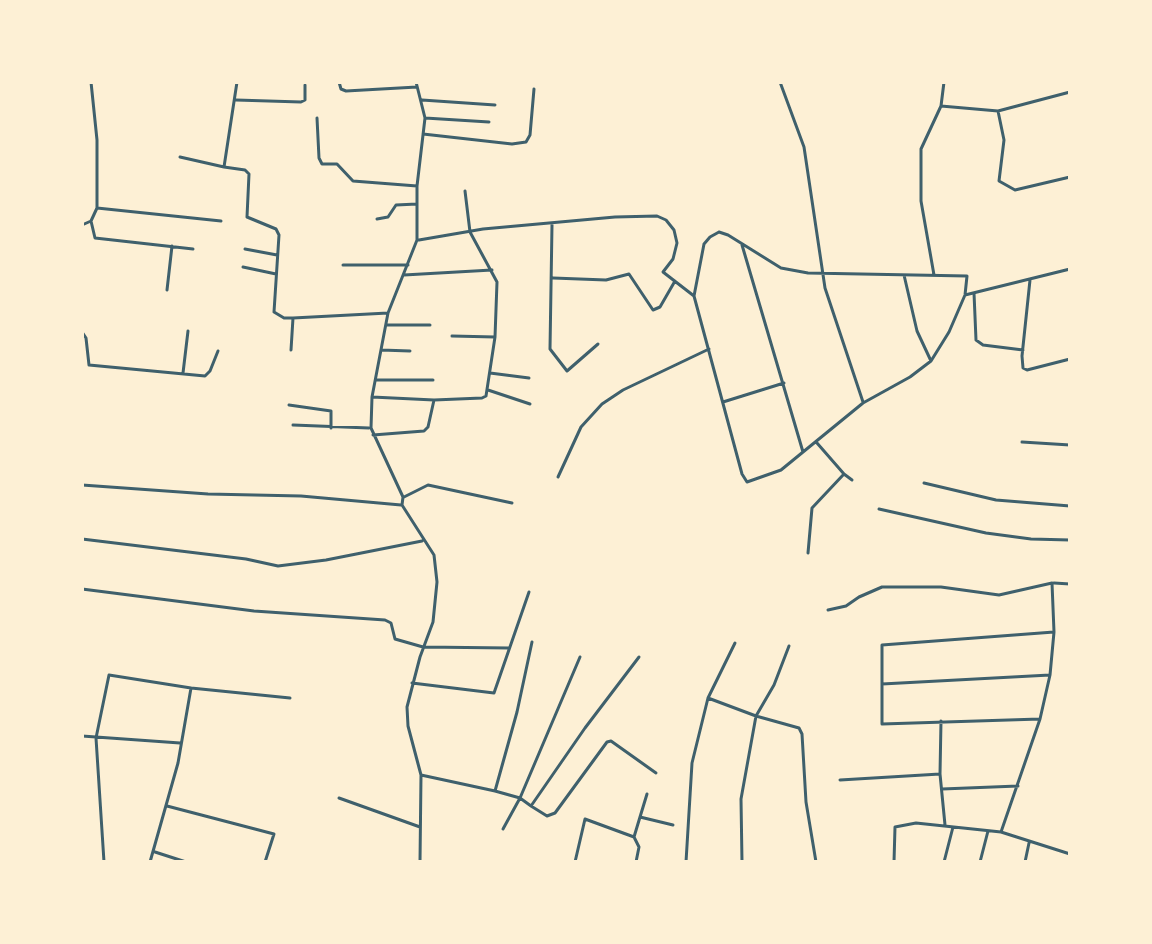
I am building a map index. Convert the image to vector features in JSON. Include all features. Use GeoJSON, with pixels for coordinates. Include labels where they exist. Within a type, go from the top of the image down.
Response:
{"type":"FeatureCollection","features":[{"type":"Feature","properties":{"kind":"street"},"geometry":{"type":"LineString","coordinates":[[91,82],[97,140],[97,208],[91,221],[95,238],[193,249]]}},
{"type":"Feature","properties":{"kind":"street"},"geometry":{"type":"LineString","coordinates":[[224,167],[237,82]]}},
{"type":"Feature","properties":{"kind":"street"},"geometry":{"type":"LineString","coordinates":[[339,82],[341,89],[346,91],[417,85],[425,118],[417,186],[417,240],[388,313],[372,397],[371,428],[403,497],[402,505],[434,555],[437,582],[433,622],[407,707],[408,726],[421,775],[420,862]]}},
{"type":"Feature","properties":{"kind":"street"},"geometry":{"type":"LineString","coordinates":[[780,82],[804,147],[815,205],[822,273],[863,403]]}},
{"type":"Feature","properties":{"kind":"street"},"geometry":{"type":"LineString","coordinates":[[934,275],[921,201],[921,149],[941,106],[944,82]]}},
{"type":"Feature","properties":{"kind":"street"},"geometry":{"type":"LineString","coordinates":[[236,100],[301,102],[305,100],[305,85]]}},
{"type":"Feature","properties":{"kind":"street"},"geometry":{"type":"LineString","coordinates":[[423,134],[512,144],[526,142],[530,135],[534,89]]}},
{"type":"Feature","properties":{"kind":"street"},"geometry":{"type":"LineString","coordinates":[[941,106],[998,111],[1070,92]]}},
{"type":"Feature","properties":{"kind":"street"},"geometry":{"type":"LineString","coordinates":[[422,100],[495,105]]}},
{"type":"Feature","properties":{"kind":"street"},"geometry":{"type":"LineString","coordinates":[[998,111],[1004,140],[999,181],[1015,190],[1070,177]]}},
{"type":"Feature","properties":{"kind":"street"},"geometry":{"type":"LineString","coordinates":[[317,118],[322,164],[337,164],[353,181],[417,186]]}},
{"type":"Feature","properties":{"kind":"street"},"geometry":{"type":"LineString","coordinates":[[425,118],[489,122]]}},
{"type":"Feature","properties":{"kind":"street"},"geometry":{"type":"LineString","coordinates":[[180,157],[245,170],[249,174],[247,217],[276,229],[279,235],[274,312],[284,318],[388,313]]}},
{"type":"Feature","properties":{"kind":"street"},"geometry":{"type":"LineString","coordinates":[[372,397],[434,400],[482,398],[488,390],[495,337],[497,282],[470,232],[465,191]]}},
{"type":"Feature","properties":{"kind":"street"},"geometry":{"type":"LineString","coordinates":[[377,219],[388,217],[396,205],[417,204]]}},
{"type":"Feature","properties":{"kind":"street"},"geometry":{"type":"LineString","coordinates":[[97,208],[221,221]]}},
{"type":"Feature","properties":{"kind":"street"},"geometry":{"type":"LineString","coordinates":[[417,240],[483,229],[657,216],[666,220],[674,230],[677,243],[673,259],[663,272],[694,296]]}},
{"type":"Feature","properties":{"kind":"street"},"geometry":{"type":"LineString","coordinates":[[82,225],[91,221]]}},
{"type":"Feature","properties":{"kind":"street"},"geometry":{"type":"LineString","coordinates":[[552,225],[550,349],[567,371],[598,344]]}},
{"type":"Feature","properties":{"kind":"street"},"geometry":{"type":"LineString","coordinates":[[719,232],[742,245],[781,268],[822,273],[967,276],[965,295],[949,332],[931,361],[910,377],[863,403],[781,470],[747,482],[742,474],[694,296],[704,244],[710,237],[719,232]]}},
{"type":"Feature","properties":{"kind":"street"},"geometry":{"type":"LineString","coordinates":[[742,245],[803,453]]}},
{"type":"Feature","properties":{"kind":"street"},"geometry":{"type":"LineString","coordinates":[[167,290],[172,246]]}},
{"type":"Feature","properties":{"kind":"street"},"geometry":{"type":"LineString","coordinates":[[245,249],[277,255]]}},
{"type":"Feature","properties":{"kind":"street"},"geometry":{"type":"LineString","coordinates":[[343,265],[408,265]]}},
{"type":"Feature","properties":{"kind":"street"},"geometry":{"type":"LineString","coordinates":[[243,267],[276,274]]}},
{"type":"Feature","properties":{"kind":"street"},"geometry":{"type":"LineString","coordinates":[[965,295],[1070,269]]}},
{"type":"Feature","properties":{"kind":"street"},"geometry":{"type":"LineString","coordinates":[[404,275],[493,270]]}},
{"type":"Feature","properties":{"kind":"street"},"geometry":{"type":"LineString","coordinates":[[553,278],[606,280],[629,274],[653,310],[660,307],[675,281]]}},
{"type":"Feature","properties":{"kind":"street"},"geometry":{"type":"LineString","coordinates":[[904,275],[917,331],[931,361]]}},
{"type":"Feature","properties":{"kind":"street"},"geometry":{"type":"LineString","coordinates":[[1030,280],[1023,368],[1027,370],[1070,359]]}},
{"type":"Feature","properties":{"kind":"street"},"geometry":{"type":"LineString","coordinates":[[974,293],[976,340],[983,345],[1023,350]]}},
{"type":"Feature","properties":{"kind":"street"},"geometry":{"type":"LineString","coordinates":[[291,350],[293,318]]}},
{"type":"Feature","properties":{"kind":"street"},"geometry":{"type":"LineString","coordinates":[[386,325],[430,325]]}},
{"type":"Feature","properties":{"kind":"street"},"geometry":{"type":"LineString","coordinates":[[183,373],[188,331]]}},
{"type":"Feature","properties":{"kind":"street"},"geometry":{"type":"LineString","coordinates":[[82,332],[86,338],[89,365],[205,376],[218,351]]}},
{"type":"Feature","properties":{"kind":"street"},"geometry":{"type":"LineString","coordinates":[[452,336],[495,337]]}},
{"type":"Feature","properties":{"kind":"street"},"geometry":{"type":"LineString","coordinates":[[558,477],[581,427],[602,404],[623,390],[709,349]]}},
{"type":"Feature","properties":{"kind":"street"},"geometry":{"type":"LineString","coordinates":[[381,350],[410,351]]}},
{"type":"Feature","properties":{"kind":"street"},"geometry":{"type":"LineString","coordinates":[[490,373],[529,378]]}},
{"type":"Feature","properties":{"kind":"street"},"geometry":{"type":"LineString","coordinates":[[376,380],[433,380]]}},
{"type":"Feature","properties":{"kind":"street"},"geometry":{"type":"LineString","coordinates":[[723,402],[784,383]]}},
{"type":"Feature","properties":{"kind":"street"},"geometry":{"type":"LineString","coordinates":[[488,390],[530,404]]}},
{"type":"Feature","properties":{"kind":"street"},"geometry":{"type":"LineString","coordinates":[[373,435],[424,431],[428,427],[434,400]]}},
{"type":"Feature","properties":{"kind":"street"},"geometry":{"type":"LineString","coordinates":[[289,405],[331,411],[331,428]]}},
{"type":"Feature","properties":{"kind":"street"},"geometry":{"type":"LineString","coordinates":[[293,425],[371,428]]}},
{"type":"Feature","properties":{"kind":"street"},"geometry":{"type":"LineString","coordinates":[[1022,442],[1070,445]]}},
{"type":"Feature","properties":{"kind":"street"},"geometry":{"type":"LineString","coordinates":[[817,443],[852,480]]}},
{"type":"Feature","properties":{"kind":"street"},"geometry":{"type":"LineString","coordinates":[[808,553],[812,508],[844,474]]}},
{"type":"Feature","properties":{"kind":"street"},"geometry":{"type":"LineString","coordinates":[[924,483],[996,500],[1070,506]]}},
{"type":"Feature","properties":{"kind":"street"},"geometry":{"type":"LineString","coordinates":[[82,485],[208,494],[301,496],[402,505]]}},
{"type":"Feature","properties":{"kind":"street"},"geometry":{"type":"LineString","coordinates":[[403,497],[428,485],[512,503]]}},
{"type":"Feature","properties":{"kind":"street"},"geometry":{"type":"LineString","coordinates":[[879,509],[986,533],[1070,540]]}},
{"type":"Feature","properties":{"kind":"street"},"geometry":{"type":"LineString","coordinates":[[82,539],[246,559],[278,566],[326,560],[423,540]]}},
{"type":"Feature","properties":{"kind":"street"},"geometry":{"type":"LineString","coordinates":[[828,610],[846,606],[882,587],[941,587],[999,595],[1052,583],[1070,584]]}},
{"type":"Feature","properties":{"kind":"street"},"geometry":{"type":"LineString","coordinates":[[1001,832],[1040,719],[1050,675],[1054,632],[1052,583]]}},
{"type":"Feature","properties":{"kind":"street"},"geometry":{"type":"LineString","coordinates":[[82,589],[254,611],[385,620],[391,623],[395,639],[423,647],[509,648]]}},
{"type":"Feature","properties":{"kind":"street"},"geometry":{"type":"LineString","coordinates":[[412,683],[494,693],[529,592]]}},
{"type":"Feature","properties":{"kind":"street"},"geometry":{"type":"LineString","coordinates":[[1040,719],[882,724],[881,649],[886,643],[1054,632]]}},
{"type":"Feature","properties":{"kind":"street"},"geometry":{"type":"LineString","coordinates":[[495,791],[532,642]]}},
{"type":"Feature","properties":{"kind":"street"},"geometry":{"type":"LineString","coordinates":[[686,862],[692,763],[708,698],[735,643]]}},
{"type":"Feature","properties":{"kind":"street"},"geometry":{"type":"LineString","coordinates":[[742,862],[741,799],[756,716],[774,685],[789,646]]}},
{"type":"Feature","properties":{"kind":"street"},"geometry":{"type":"LineString","coordinates":[[503,829],[520,798],[580,657]]}},
{"type":"Feature","properties":{"kind":"street"},"geometry":{"type":"LineString","coordinates":[[531,806],[639,657]]}},
{"type":"Feature","properties":{"kind":"street"},"geometry":{"type":"LineString","coordinates":[[104,862],[96,738],[109,675],[191,688],[290,698]]}},
{"type":"Feature","properties":{"kind":"street"},"geometry":{"type":"LineString","coordinates":[[882,684],[1050,675]]}},
{"type":"Feature","properties":{"kind":"street"},"geometry":{"type":"LineString","coordinates":[[150,862],[167,806],[191,688]]}},
{"type":"Feature","properties":{"kind":"street"},"geometry":{"type":"LineString","coordinates":[[708,698],[799,728],[816,862]]}},
{"type":"Feature","properties":{"kind":"street"},"geometry":{"type":"LineString","coordinates":[[941,721],[940,774],[945,825]]}},
{"type":"Feature","properties":{"kind":"street"},"geometry":{"type":"LineString","coordinates":[[82,736],[180,743]]}},
{"type":"Feature","properties":{"kind":"street"},"geometry":{"type":"LineString","coordinates":[[421,775],[520,798],[547,816],[555,813],[607,742],[611,741],[656,773]]}},
{"type":"Feature","properties":{"kind":"street"},"geometry":{"type":"LineString","coordinates":[[840,780],[940,774]]}},
{"type":"Feature","properties":{"kind":"street"},"geometry":{"type":"LineString","coordinates":[[942,789],[1018,786]]}},
{"type":"Feature","properties":{"kind":"street"},"geometry":{"type":"LineString","coordinates":[[636,862],[639,847],[634,837],[647,794]]}},
{"type":"Feature","properties":{"kind":"street"},"geometry":{"type":"LineString","coordinates":[[339,798],[420,827]]}},
{"type":"Feature","properties":{"kind":"street"},"geometry":{"type":"LineString","coordinates":[[167,806],[274,834],[265,862]]}},
{"type":"Feature","properties":{"kind":"street"},"geometry":{"type":"LineString","coordinates":[[640,817],[673,825]]}},
{"type":"Feature","properties":{"kind":"street"},"geometry":{"type":"LineString","coordinates":[[575,862],[585,819],[634,837]]}},
{"type":"Feature","properties":{"kind":"street"},"geometry":{"type":"LineString","coordinates":[[894,862],[895,827],[916,823],[1001,832],[1069,854],[1067,862]]}},
{"type":"Feature","properties":{"kind":"street"},"geometry":{"type":"LineString","coordinates":[[944,862],[953,826]]}},
{"type":"Feature","properties":{"kind":"street"},"geometry":{"type":"LineString","coordinates":[[980,862],[988,830]]}},
{"type":"Feature","properties":{"kind":"street"},"geometry":{"type":"LineString","coordinates":[[1025,862],[1029,843]]}},
{"type":"Feature","properties":{"kind":"street"},"geometry":{"type":"LineString","coordinates":[[155,852],[186,862]]}}]}
